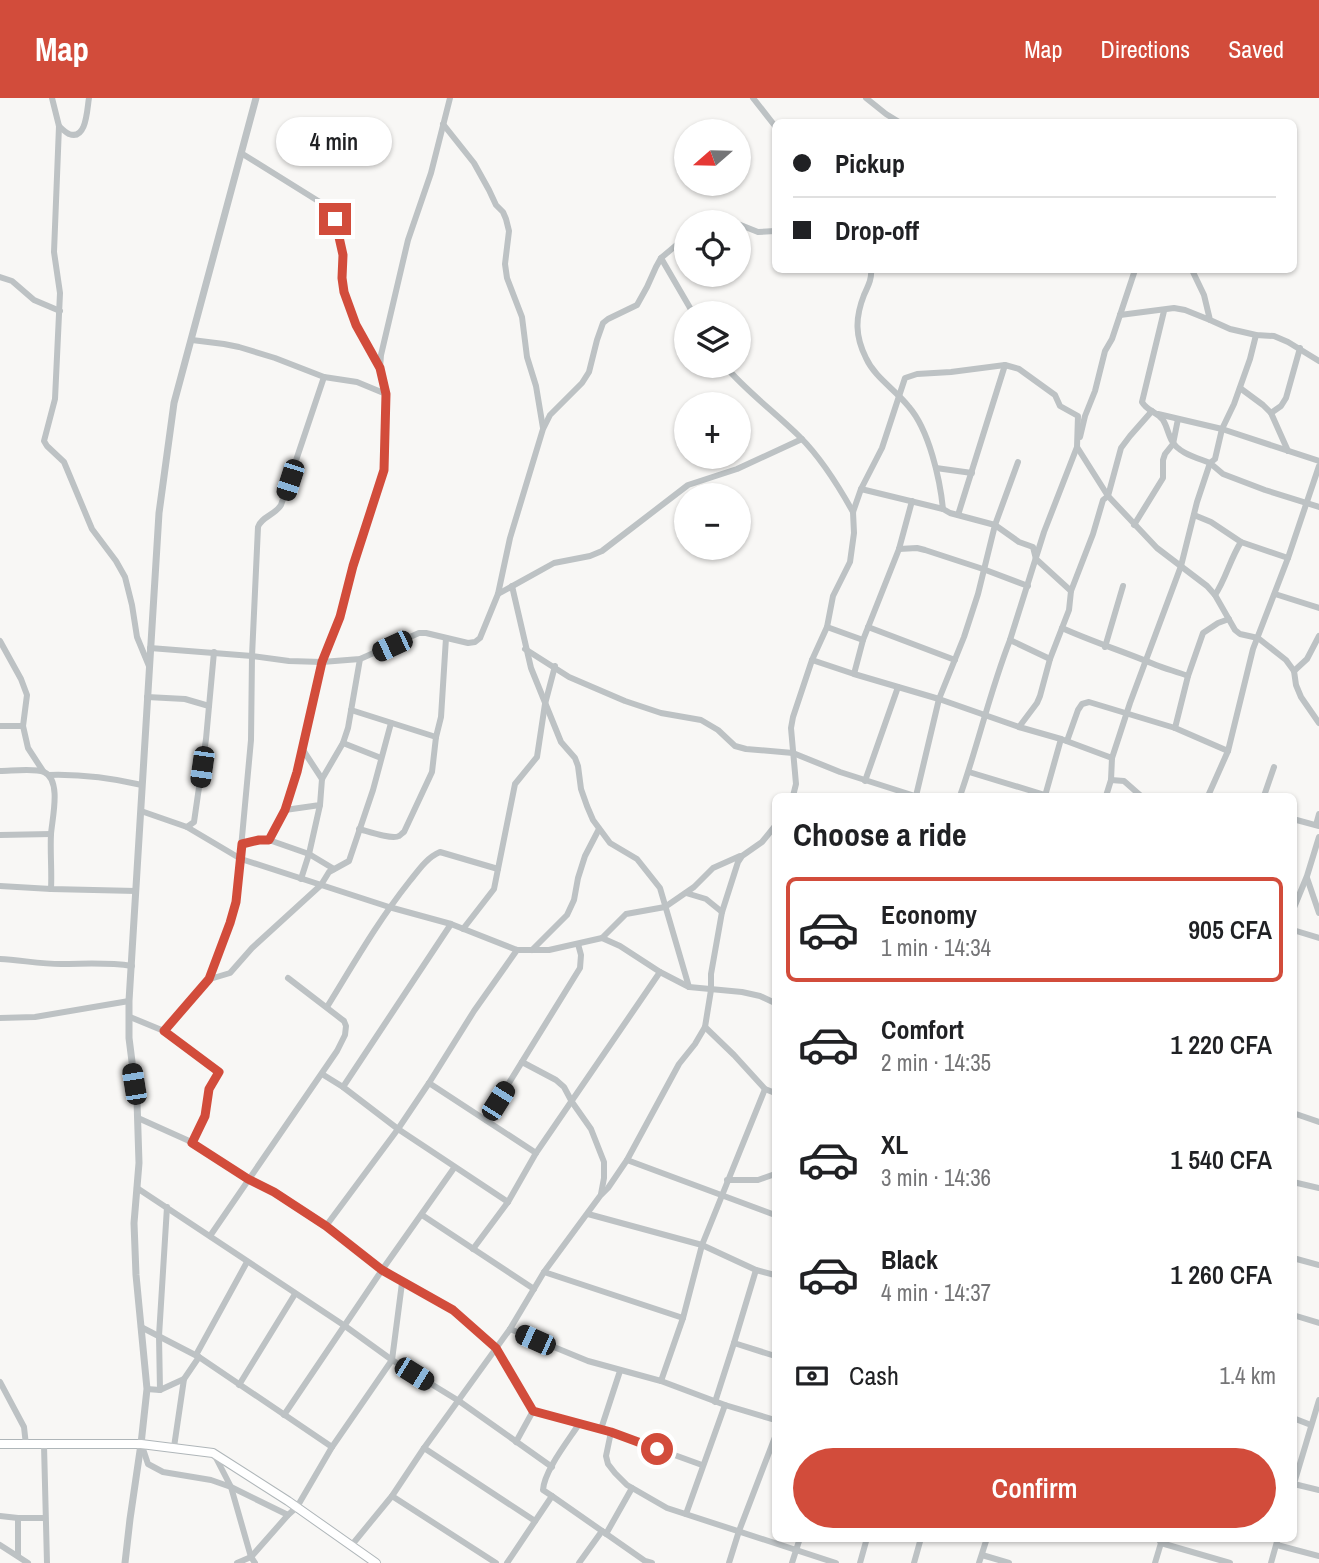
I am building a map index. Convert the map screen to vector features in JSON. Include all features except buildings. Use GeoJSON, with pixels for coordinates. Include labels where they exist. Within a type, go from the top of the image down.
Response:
{"type":"FeatureCollection","features":[{"type":"Feature","properties":{"kind":"main road"},"geometry":{"type":"LineString","coordinates":[[0,1444],[141,1444],[213,1453],[297,1507],[376,1563]]}},
{"type":"Feature","properties":{"kind":"street"},"geometry":{"type":"LineString","coordinates":[[52,98],[59,127],[54,252],[60,311],[55,399],[44,441],[63,460],[92,529],[125,577],[137,637],[149,666]]}},
{"type":"Feature","properties":{"kind":"street"},"geometry":{"type":"LineString","coordinates":[[59,127],[69,134],[79,133],[85,122],[89,98]]}},
{"type":"Feature","properties":{"kind":"street"},"geometry":{"type":"LineString","coordinates":[[125,1563],[147,1389],[136,1275],[134,1223],[139,1163],[138,1118],[129,1038],[129,1001],[159,513],[174,403],[256,98]]}},
{"type":"Feature","properties":{"kind":"street"},"geometry":{"type":"LineString","coordinates":[[380,368],[383,343],[408,240],[431,173],[450,98]]}},
{"type":"Feature","properties":{"kind":"street"},"geometry":{"type":"LineString","coordinates":[[753,98],[772,122]]}},
{"type":"Feature","properties":{"kind":"street"},"geometry":{"type":"LineString","coordinates":[[866,98],[894,119]]}},
{"type":"Feature","properties":{"kind":"street"},"geometry":{"type":"LineString","coordinates":[[443,124],[474,163],[506,219],[509,231],[505,264],[507,278],[522,317],[527,357],[537,386],[543,429]]}},
{"type":"Feature","properties":{"kind":"street"},"geometry":{"type":"LineString","coordinates":[[241,153],[323,204],[334,215],[343,255],[344,292],[356,325],[380,368],[386,394],[384,470],[353,566],[340,617],[322,662],[303,750],[285,810],[269,840]]}},
{"type":"Feature","properties":{"kind":"street"},"geometry":{"type":"LineString","coordinates":[[751,229],[758,232],[772,231]]}},
{"type":"Feature","properties":{"kind":"street"},"geometry":{"type":"LineString","coordinates":[[150,648],[322,662],[371,656],[419,633],[475,642],[480,638],[498,594],[510,538],[543,429],[550,415],[582,383],[589,372],[603,323],[636,306],[656,267],[674,248]]}},
{"type":"Feature","properties":{"kind":"street"},"geometry":{"type":"LineString","coordinates":[[662,258],[687,301]]}},
{"type":"Feature","properties":{"kind":"street"},"geometry":{"type":"LineString","coordinates":[[871,273],[858,312],[859,337],[873,370],[911,408],[920,426],[936,468],[943,509]]}},
{"type":"Feature","properties":{"kind":"street"},"geometry":{"type":"LineString","coordinates":[[961,793],[1044,532],[1077,447],[1105,351],[1112,339],[1134,273]]}},
{"type":"Feature","properties":{"kind":"street"},"geometry":{"type":"LineString","coordinates":[[1193,273],[1204,295],[1210,320]]}},
{"type":"Feature","properties":{"kind":"street"},"geometry":{"type":"LineString","coordinates":[[0,277],[12,281],[41,304],[60,311]]}},
{"type":"Feature","properties":{"kind":"street"},"geometry":{"type":"LineString","coordinates":[[1120,315],[1174,308],[1185,310],[1230,329],[1274,336],[1300,348],[1319,361]]}},
{"type":"Feature","properties":{"kind":"street"},"geometry":{"type":"LineString","coordinates":[[1164,310],[1142,402],[1163,420],[1173,444],[1210,463],[1223,474],[1319,507]]}},
{"type":"Feature","properties":{"kind":"street"},"geometry":{"type":"LineString","coordinates":[[1107,793],[1111,780],[1112,758],[1167,598],[1181,566],[1210,463],[1214,459],[1222,429],[1240,388],[1256,335]]}},
{"type":"Feature","properties":{"kind":"street"},"geometry":{"type":"LineString","coordinates":[[192,340],[239,347],[324,376],[357,382],[386,394]]}},
{"type":"Feature","properties":{"kind":"street"},"geometry":{"type":"LineString","coordinates":[[1271,413],[1281,407],[1286,398],[1300,348]]}},
{"type":"Feature","properties":{"kind":"street"},"geometry":{"type":"LineString","coordinates":[[958,515],[1005,365]]}},
{"type":"Feature","properties":{"kind":"street"},"geometry":{"type":"LineString","coordinates":[[794,793],[796,784],[791,729],[812,660],[827,627],[833,596],[850,562],[854,533],[853,512],[861,489],[882,448],[905,378],[909,376],[1005,365],[1019,369],[1055,395],[1060,406],[1078,416],[1077,447],[1108,496],[1157,548],[1207,586],[1235,631],[1258,638],[1286,660],[1294,671],[1301,697],[1318,721]]}},
{"type":"Feature","properties":{"kind":"street"},"geometry":{"type":"LineString","coordinates":[[164,1031],[209,979],[236,902],[251,740],[259,523],[277,511],[281,505],[324,376]]}},
{"type":"Feature","properties":{"kind":"street"},"geometry":{"type":"LineString","coordinates":[[738,378],[802,439],[822,462],[853,512]]}},
{"type":"Feature","properties":{"kind":"street"},"geometry":{"type":"LineString","coordinates":[[1240,388],[1271,413],[1288,451]]}},
{"type":"Feature","properties":{"kind":"street"},"geometry":{"type":"LineString","coordinates":[[1154,413],[1222,429],[1319,463],[1288,558],[1253,649],[1228,751],[1209,793]]}},
{"type":"Feature","properties":{"kind":"street"},"geometry":{"type":"LineString","coordinates":[[1019,727],[1040,696],[1070,605],[1069,598],[1103,500],[1108,496],[1121,448],[1154,413]]}},
{"type":"Feature","properties":{"kind":"street"},"geometry":{"type":"LineString","coordinates":[[1134,524],[1163,478],[1163,460],[1173,444],[1178,419]]}},
{"type":"Feature","properties":{"kind":"street"},"geometry":{"type":"LineString","coordinates":[[498,594],[554,563],[602,551],[688,485],[737,469],[802,439]]}},
{"type":"Feature","properties":{"kind":"street"},"geometry":{"type":"LineString","coordinates":[[917,793],[939,699],[978,594],[995,525],[1018,462]]}},
{"type":"Feature","properties":{"kind":"street"},"geometry":{"type":"LineString","coordinates":[[936,468],[972,472]]}},
{"type":"Feature","properties":{"kind":"street"},"geometry":{"type":"LineString","coordinates":[[861,489],[995,525],[1019,542],[1033,547],[1036,559],[1071,592]]}},
{"type":"Feature","properties":{"kind":"street"},"geometry":{"type":"LineString","coordinates":[[853,674],[863,640],[899,549],[912,501]]}},
{"type":"Feature","properties":{"kind":"street"},"geometry":{"type":"LineString","coordinates":[[1194,515],[1211,522],[1241,542],[1288,558]]}},
{"type":"Feature","properties":{"kind":"street"},"geometry":{"type":"LineString","coordinates":[[1214,595],[1241,542]]}},
{"type":"Feature","properties":{"kind":"street"},"geometry":{"type":"LineString","coordinates":[[899,549],[917,548],[1028,586]]}},
{"type":"Feature","properties":{"kind":"street"},"geometry":{"type":"LineString","coordinates":[[512,586],[526,649],[561,742],[575,758],[587,806],[599,829],[610,842],[637,859],[660,888],[689,987]]}},
{"type":"Feature","properties":{"kind":"street"},"geometry":{"type":"LineString","coordinates":[[1105,646],[1122,586]]}},
{"type":"Feature","properties":{"kind":"street"},"geometry":{"type":"LineString","coordinates":[[1275,594],[1319,608]]}},
{"type":"Feature","properties":{"kind":"street"},"geometry":{"type":"LineString","coordinates":[[1175,728],[1188,676],[1203,633],[1228,619]]}},
{"type":"Feature","properties":{"kind":"street"},"geometry":{"type":"LineString","coordinates":[[827,627],[863,640]]}},
{"type":"Feature","properties":{"kind":"street"},"geometry":{"type":"LineString","coordinates":[[868,627],[955,660]]}},
{"type":"Feature","properties":{"kind":"street"},"geometry":{"type":"LineString","coordinates":[[1062,628],[1188,676]]}},
{"type":"Feature","properties":{"kind":"street"},"geometry":{"type":"LineString","coordinates":[[1294,671],[1307,659],[1319,636]]}},
{"type":"Feature","properties":{"kind":"street"},"geometry":{"type":"LineString","coordinates":[[359,829],[396,837],[404,832],[429,779],[441,717],[446,638]]}},
{"type":"Feature","properties":{"kind":"street"},"geometry":{"type":"LineString","coordinates":[[0,640],[27,695],[23,726],[28,748],[53,784],[56,799],[51,834],[51,889]]}},
{"type":"Feature","properties":{"kind":"street"},"geometry":{"type":"LineString","coordinates":[[1010,640],[1050,660]]}},
{"type":"Feature","properties":{"kind":"street"},"geometry":{"type":"LineString","coordinates":[[526,649],[569,677],[647,710],[701,720],[718,730],[736,746],[793,753],[865,781],[906,793]]}},
{"type":"Feature","properties":{"kind":"street"},"geometry":{"type":"LineString","coordinates":[[187,827],[194,822],[206,739],[214,653]]}},
{"type":"Feature","properties":{"kind":"street"},"geometry":{"type":"LineString","coordinates":[[301,879],[320,805],[322,779],[343,743],[348,728],[360,659]]}},
{"type":"Feature","properties":{"kind":"street"},"geometry":{"type":"LineString","coordinates":[[812,660],[939,699],[1112,758]]}},
{"type":"Feature","properties":{"kind":"street"},"geometry":{"type":"LineString","coordinates":[[463,929],[494,889],[515,784],[537,757],[545,704],[555,666]]}},
{"type":"Feature","properties":{"kind":"street"},"geometry":{"type":"LineString","coordinates":[[865,781],[898,687]]}},
{"type":"Feature","properties":{"kind":"street"},"geometry":{"type":"LineString","coordinates":[[147,697],[185,699],[209,706]]}},
{"type":"Feature","properties":{"kind":"street"},"geometry":{"type":"LineString","coordinates":[[1046,793],[1064,740],[1078,710],[1082,704],[1089,702],[1175,728],[1228,751]]}},
{"type":"Feature","properties":{"kind":"street"},"geometry":{"type":"LineString","coordinates":[[351,710],[436,737]]}},
{"type":"Feature","properties":{"kind":"street"},"geometry":{"type":"LineString","coordinates":[[209,979],[230,973],[252,948],[321,885],[329,872],[349,861],[373,790],[391,723]]}},
{"type":"Feature","properties":{"kind":"street"},"geometry":{"type":"LineString","coordinates":[[0,726],[23,726]]}},
{"type":"Feature","properties":{"kind":"street"},"geometry":{"type":"LineString","coordinates":[[343,743],[382,758]]}},
{"type":"Feature","properties":{"kind":"street"},"geometry":{"type":"LineString","coordinates":[[303,750],[322,779]]}},
{"type":"Feature","properties":{"kind":"street"},"geometry":{"type":"LineString","coordinates":[[1265,793],[1274,766]]}},
{"type":"Feature","properties":{"kind":"street"},"geometry":{"type":"LineString","coordinates":[[0,771],[73,774],[142,785]]}},
{"type":"Feature","properties":{"kind":"street"},"geometry":{"type":"LineString","coordinates":[[969,772],[1036,793]]}},
{"type":"Feature","properties":{"kind":"street"},"geometry":{"type":"LineString","coordinates":[[1111,780],[1124,782],[1137,793]]}},
{"type":"Feature","properties":{"kind":"street"},"geometry":{"type":"LineString","coordinates":[[285,810],[320,805]]}},
{"type":"Feature","properties":{"kind":"street"},"geometry":{"type":"LineString","coordinates":[[141,811],[187,827],[241,859],[451,924],[517,950],[549,950],[602,938],[626,914],[665,907],[686,893],[713,868],[742,856],[762,842],[772,830]]}},
{"type":"Feature","properties":{"kind":"street"},"geometry":{"type":"LineString","coordinates":[[1297,820],[1318,826],[1319,814]]}},
{"type":"Feature","properties":{"kind":"street"},"geometry":{"type":"LineString","coordinates":[[532,950],[567,915],[574,900],[585,856],[599,829]]}},
{"type":"Feature","properties":{"kind":"street"},"geometry":{"type":"LineString","coordinates":[[0,835],[51,834]]}},
{"type":"Feature","properties":{"kind":"street"},"geometry":{"type":"LineString","coordinates":[[1297,900],[1319,838]]}},
{"type":"Feature","properties":{"kind":"street"},"geometry":{"type":"LineString","coordinates":[[242,844],[269,840],[309,854],[334,869]]}},
{"type":"Feature","properties":{"kind":"street"},"geometry":{"type":"LineString","coordinates":[[327,1007],[389,907],[428,860],[440,852],[498,869]]}},
{"type":"Feature","properties":{"kind":"street"},"geometry":{"type":"LineString","coordinates":[[351,1546],[392,1496],[510,1329],[544,1272],[608,1188],[680,1064],[705,1027],[722,912],[742,856]]}},
{"type":"Feature","properties":{"kind":"street"},"geometry":{"type":"LineString","coordinates":[[1307,876],[1319,913]]}},
{"type":"Feature","properties":{"kind":"street"},"geometry":{"type":"LineString","coordinates":[[0,887],[136,891]]}},
{"type":"Feature","properties":{"kind":"street"},"geometry":{"type":"LineString","coordinates":[[686,893],[706,899],[722,912]]}},
{"type":"Feature","properties":{"kind":"street"},"geometry":{"type":"LineString","coordinates":[[343,1087],[451,924]]}},
{"type":"Feature","properties":{"kind":"street"},"geometry":{"type":"LineString","coordinates":[[1297,931],[1319,938]]}},
{"type":"Feature","properties":{"kind":"street"},"geometry":{"type":"LineString","coordinates":[[602,938],[689,987],[741,992],[772,1002]]}},
{"type":"Feature","properties":{"kind":"street"},"geometry":{"type":"LineString","coordinates":[[486,1120],[580,968],[578,944]]}},
{"type":"Feature","properties":{"kind":"street"},"geometry":{"type":"LineString","coordinates":[[326,1226],[398,1129],[517,950]]}},
{"type":"Feature","properties":{"kind":"street"},"geometry":{"type":"LineString","coordinates":[[0,959],[132,966]]}},
{"type":"Feature","properties":{"kind":"street"},"geometry":{"type":"LineString","coordinates":[[473,1249],[508,1202],[536,1153],[660,972]]}},
{"type":"Feature","properties":{"kind":"street"},"geometry":{"type":"LineString","coordinates":[[210,1236],[322,1074],[345,1035],[344,1021],[288,978]]}},
{"type":"Feature","properties":{"kind":"street"},"geometry":{"type":"LineString","coordinates":[[0,1018],[35,1017],[129,1001]]}},
{"type":"Feature","properties":{"kind":"street"},"geometry":{"type":"LineString","coordinates":[[130,1017],[164,1031],[219,1072],[209,1089],[205,1116],[192,1143]]}},
{"type":"Feature","properties":{"kind":"street"},"geometry":{"type":"LineString","coordinates":[[705,1027],[765,1089],[772,1092]]}},
{"type":"Feature","properties":{"kind":"street"},"geometry":{"type":"LineString","coordinates":[[522,1062],[564,1087],[591,1129],[604,1162],[600,1196]]}},
{"type":"Feature","properties":{"kind":"street"},"geometry":{"type":"LineString","coordinates":[[322,1074],[454,1168],[508,1202]]}},
{"type":"Feature","properties":{"kind":"street"},"geometry":{"type":"LineString","coordinates":[[429,1083],[536,1153]]}},
{"type":"Feature","properties":{"kind":"street"},"geometry":{"type":"LineString","coordinates":[[661,1381],[683,1318],[702,1245],[765,1089]]}},
{"type":"Feature","properties":{"kind":"street"},"geometry":{"type":"LineString","coordinates":[[1297,1114],[1319,1122]]}},
{"type":"Feature","properties":{"kind":"street"},"geometry":{"type":"LineString","coordinates":[[138,1118],[192,1143],[248,1179],[274,1192],[326,1226],[382,1270],[453,1310],[496,1348],[533,1411],[611,1432],[702,1465]]}},
{"type":"Feature","properties":{"kind":"street"},"geometry":{"type":"LineString","coordinates":[[626,1160],[772,1214]]}},
{"type":"Feature","properties":{"kind":"street"},"geometry":{"type":"LineString","coordinates":[[284,1415],[454,1168]]}},
{"type":"Feature","properties":{"kind":"street"},"geometry":{"type":"LineString","coordinates":[[727,1180],[758,1180],[772,1175]]}},
{"type":"Feature","properties":{"kind":"street"},"geometry":{"type":"LineString","coordinates":[[1297,1183],[1319,1188]]}},
{"type":"Feature","properties":{"kind":"street"},"geometry":{"type":"LineString","coordinates":[[137,1188],[392,1360],[458,1401],[552,1467]]}},
{"type":"Feature","properties":{"kind":"street"},"geometry":{"type":"LineString","coordinates":[[160,1390],[159,1336],[167,1207]]}},
{"type":"Feature","properties":{"kind":"street"},"geometry":{"type":"LineString","coordinates":[[588,1214],[702,1245],[756,1270],[772,1274]]}},
{"type":"Feature","properties":{"kind":"street"},"geometry":{"type":"LineString","coordinates":[[422,1215],[534,1289]]}},
{"type":"Feature","properties":{"kind":"street"},"geometry":{"type":"LineString","coordinates":[[1297,1259],[1319,1265]]}},
{"type":"Feature","properties":{"kind":"street"},"geometry":{"type":"LineString","coordinates":[[174,1447],[184,1379],[247,1262]]}},
{"type":"Feature","properties":{"kind":"street"},"geometry":{"type":"LineString","coordinates":[[715,1402],[756,1270]]}},
{"type":"Feature","properties":{"kind":"street"},"geometry":{"type":"LineString","coordinates":[[544,1272],[683,1318]]}},
{"type":"Feature","properties":{"kind":"street"},"geometry":{"type":"LineString","coordinates":[[237,1563],[253,1560],[297,1507],[332,1447],[392,1360],[402,1283]]}},
{"type":"Feature","properties":{"kind":"street"},"geometry":{"type":"LineString","coordinates":[[239,1385],[295,1294]]}},
{"type":"Feature","properties":{"kind":"street"},"geometry":{"type":"LineString","coordinates":[[1297,1316],[1319,1323]]}},
{"type":"Feature","properties":{"kind":"street"},"geometry":{"type":"LineString","coordinates":[[141,1327],[197,1356],[332,1447]]}},
{"type":"Feature","properties":{"kind":"street"},"geometry":{"type":"LineString","coordinates":[[510,1329],[560,1351],[661,1381],[715,1402],[772,1419]]}},
{"type":"Feature","properties":{"kind":"street"},"geometry":{"type":"LineString","coordinates":[[734,1343],[772,1355]]}},
{"type":"Feature","properties":{"kind":"street"},"geometry":{"type":"LineString","coordinates":[[601,1429],[620,1371]]}},
{"type":"Feature","properties":{"kind":"street"},"geometry":{"type":"LineString","coordinates":[[147,1389],[160,1390],[184,1379]]}},
{"type":"Feature","properties":{"kind":"street"},"geometry":{"type":"LineString","coordinates":[[0,1382],[24,1427],[26,1445]]}},
{"type":"Feature","properties":{"kind":"street"},"geometry":{"type":"LineString","coordinates":[[1297,1474],[1319,1400]]}},
{"type":"Feature","properties":{"kind":"street"},"geometry":{"type":"LineString","coordinates":[[686,1514],[725,1405]]}},
{"type":"Feature","properties":{"kind":"street"},"geometry":{"type":"LineString","coordinates":[[516,1442],[533,1411]]}},
{"type":"Feature","properties":{"kind":"street"},"geometry":{"type":"LineString","coordinates":[[1297,1420],[1311,1425]]}},
{"type":"Feature","properties":{"kind":"street"},"geometry":{"type":"LineString","coordinates":[[579,1424],[542,1488],[647,1562]]}},
{"type":"Feature","properties":{"kind":"street"},"geometry":{"type":"LineString","coordinates":[[611,1432],[606,1456],[608,1464],[632,1488],[667,1508],[772,1541]]}},
{"type":"Feature","properties":{"kind":"street"},"geometry":{"type":"LineString","coordinates":[[141,1444],[148,1464],[163,1472],[211,1480],[288,1515]]}},
{"type":"Feature","properties":{"kind":"street"},"geometry":{"type":"LineString","coordinates":[[44,1445],[47,1563]]}},
{"type":"Feature","properties":{"kind":"street"},"geometry":{"type":"LineString","coordinates":[[729,1563],[772,1445]]}},
{"type":"Feature","properties":{"kind":"street"},"geometry":{"type":"LineString","coordinates":[[424,1448],[535,1521]]}},
{"type":"Feature","properties":{"kind":"street"},"geometry":{"type":"LineString","coordinates":[[213,1453],[231,1488],[253,1560]]}},
{"type":"Feature","properties":{"kind":"street"},"geometry":{"type":"LineString","coordinates":[[1297,1486],[1319,1490]]}},
{"type":"Feature","properties":{"kind":"street"},"geometry":{"type":"LineString","coordinates":[[579,1563],[604,1533],[632,1488]]}},
{"type":"Feature","properties":{"kind":"street"},"geometry":{"type":"LineString","coordinates":[[392,1496],[496,1563]]}},
{"type":"Feature","properties":{"kind":"street"},"geometry":{"type":"LineString","coordinates":[[507,1563],[552,1496]]}},
{"type":"Feature","properties":{"kind":"street"},"geometry":{"type":"LineString","coordinates":[[0,1516],[45,1518]]}},
{"type":"Feature","properties":{"kind":"street"},"geometry":{"type":"LineString","coordinates":[[18,1518],[18,1555]]}},
{"type":"Feature","properties":{"kind":"street"},"geometry":{"type":"LineString","coordinates":[[774,1542],[835,1563]]}},
{"type":"Feature","properties":{"kind":"street"},"geometry":{"type":"LineString","coordinates":[[792,1563],[799,1542]]}},
{"type":"Feature","properties":{"kind":"street"},"geometry":{"type":"LineString","coordinates":[[860,1563],[866,1542]]}},
{"type":"Feature","properties":{"kind":"street"},"geometry":{"type":"LineString","coordinates":[[914,1563],[920,1542]]}},
{"type":"Feature","properties":{"kind":"street"},"geometry":{"type":"LineString","coordinates":[[979,1563],[986,1542]]}},
{"type":"Feature","properties":{"kind":"street"},"geometry":{"type":"LineString","coordinates":[[1155,1563],[1159,1542]]}},
{"type":"Feature","properties":{"kind":"street"},"geometry":{"type":"LineString","coordinates":[[1162,1542],[1230,1563]]}},
{"type":"Feature","properties":{"kind":"street"},"geometry":{"type":"LineString","coordinates":[[1271,1563],[1278,1542]]}},
{"type":"Feature","properties":{"kind":"street"},"geometry":{"type":"LineString","coordinates":[[1281,1542],[1319,1556]]}},
{"type":"Feature","properties":{"kind":"street"},"geometry":{"type":"LineString","coordinates":[[0,1545],[28,1563]]}},
{"type":"Feature","properties":{"kind":"street"},"geometry":{"type":"LineString","coordinates":[[982,1555],[1009,1563]]}},
{"type":"Feature","properties":{"kind":"route"},"geometry":{"type":"LineString","coordinates":[[335,219],[343,255],[344,292],[356,325],[380,368],[386,394],[384,470],[353,566],[340,617],[322,662],[303,750],[285,810],[269,840],[242,844],[236,902],[209,979],[164,1031],[219,1072],[209,1089],[208,1107],[192,1143],[326,1226],[402,1283],[453,1310],[496,1348],[533,1411],[611,1432],[657,1449]]}}]}
